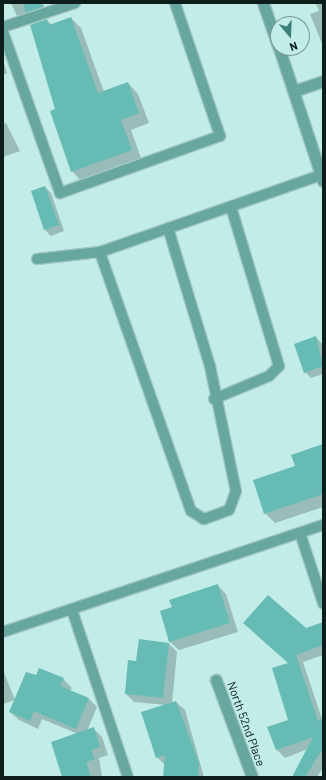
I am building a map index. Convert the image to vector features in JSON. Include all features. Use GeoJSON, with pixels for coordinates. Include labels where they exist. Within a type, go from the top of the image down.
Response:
{"type":"FeatureCollection","features":[{"type":"Feature","properties":{"kind":"street"},"geometry":{"type":"LineString","coordinates":[[263,3],[270,24]]}},
{"type":"Feature","properties":{"kind":"street"},"geometry":{"type":"LineString","coordinates":[[281,56],[322,178]]}},
{"type":"Feature","properties":{"kind":"street"},"geometry":{"type":"LineString","coordinates":[[294,91],[323,81]]}},
{"type":"Feature","properties":{"kind":"street","name":"North 52nd Place"},"geometry":{"type":"LineString","coordinates":[[216,680],[252,777]]}},
{"type":"Feature","properties":{"kind":"lane"},"geometry":{"type":"LineString","coordinates":[[3,27],[75,3]]}},
{"type":"Feature","properties":{"kind":"lane"},"geometry":{"type":"LineString","coordinates":[[3,32],[60,193],[220,136],[176,3]]}},
{"type":"Feature","properties":{"kind":"lane"},"geometry":{"type":"LineString","coordinates":[[37,259],[100,252],[231,207],[322,178]]}},
{"type":"Feature","properties":{"kind":"lane"},"geometry":{"type":"LineString","coordinates":[[214,399],[269,376],[279,366],[231,207]]}},
{"type":"Feature","properties":{"kind":"lane"},"geometry":{"type":"LineString","coordinates":[[100,252],[191,511],[204,520],[229,510],[236,491],[214,399],[210,366],[168,228]]}},
{"type":"Feature","properties":{"kind":"lane"},"geometry":{"type":"LineString","coordinates":[[3,632],[323,525]]}},
{"type":"Feature","properties":{"kind":"lane"},"geometry":{"type":"LineString","coordinates":[[300,533],[323,603]]}},
{"type":"Feature","properties":{"kind":"lane"},"geometry":{"type":"LineString","coordinates":[[72,610],[128,777]]}},
{"type":"Feature","properties":{"kind":"building"},"geometry":{"type":"Polygon","coordinates":[[[23,3],[42,3],[43,7],[26,13],[23,3]]]}},
{"type":"Feature","properties":{"kind":"building"},"geometry":{"type":"Polygon","coordinates":[[[71,17],[98,93],[128,82],[139,113],[121,120],[132,150],[71,172],[50,111],[55,109],[30,25],[47,19],[49,25],[71,17]]]}},
{"type":"Feature","properties":{"kind":"building"},"geometry":{"type":"Polygon","coordinates":[[[45,186],[59,225],[44,230],[31,191],[45,186]]]}},
{"type":"Feature","properties":{"kind":"building"},"geometry":{"type":"Polygon","coordinates":[[[316,336],[323,366],[304,373],[294,344],[316,336]]]}},
{"type":"Feature","properties":{"kind":"building"},"geometry":{"type":"Polygon","coordinates":[[[323,444],[323,494],[264,514],[253,480],[295,466],[291,455],[323,444]]]}},
{"type":"Feature","properties":{"kind":"building"},"geometry":{"type":"Polygon","coordinates":[[[218,584],[230,623],[169,642],[160,611],[172,607],[169,600],[218,584]]]}},
{"type":"Feature","properties":{"kind":"building"},"geometry":{"type":"Polygon","coordinates":[[[268,595],[306,628],[323,622],[323,645],[296,655],[318,721],[323,719],[323,748],[305,777],[292,777],[313,737],[276,750],[267,727],[288,720],[272,668],[288,663],[243,623],[268,595]]]}},
{"type":"Feature","properties":{"kind":"building"},"geometry":{"type":"Polygon","coordinates":[[[139,639],[169,643],[163,698],[125,694],[128,660],[136,661],[139,639]]]}},
{"type":"Feature","properties":{"kind":"building"},"geometry":{"type":"Polygon","coordinates":[[[39,668],[64,678],[60,686],[89,698],[76,729],[34,711],[30,721],[9,712],[26,672],[36,675],[39,668]]]}},
{"type":"Feature","properties":{"kind":"building"},"geometry":{"type":"Polygon","coordinates":[[[176,701],[199,763],[198,777],[163,777],[165,755],[156,758],[141,712],[176,701]]]}},
{"type":"Feature","properties":{"kind":"building"},"geometry":{"type":"Polygon","coordinates":[[[94,727],[100,747],[91,750],[95,759],[86,762],[91,777],[62,777],[51,742],[94,727]]]}}]}
